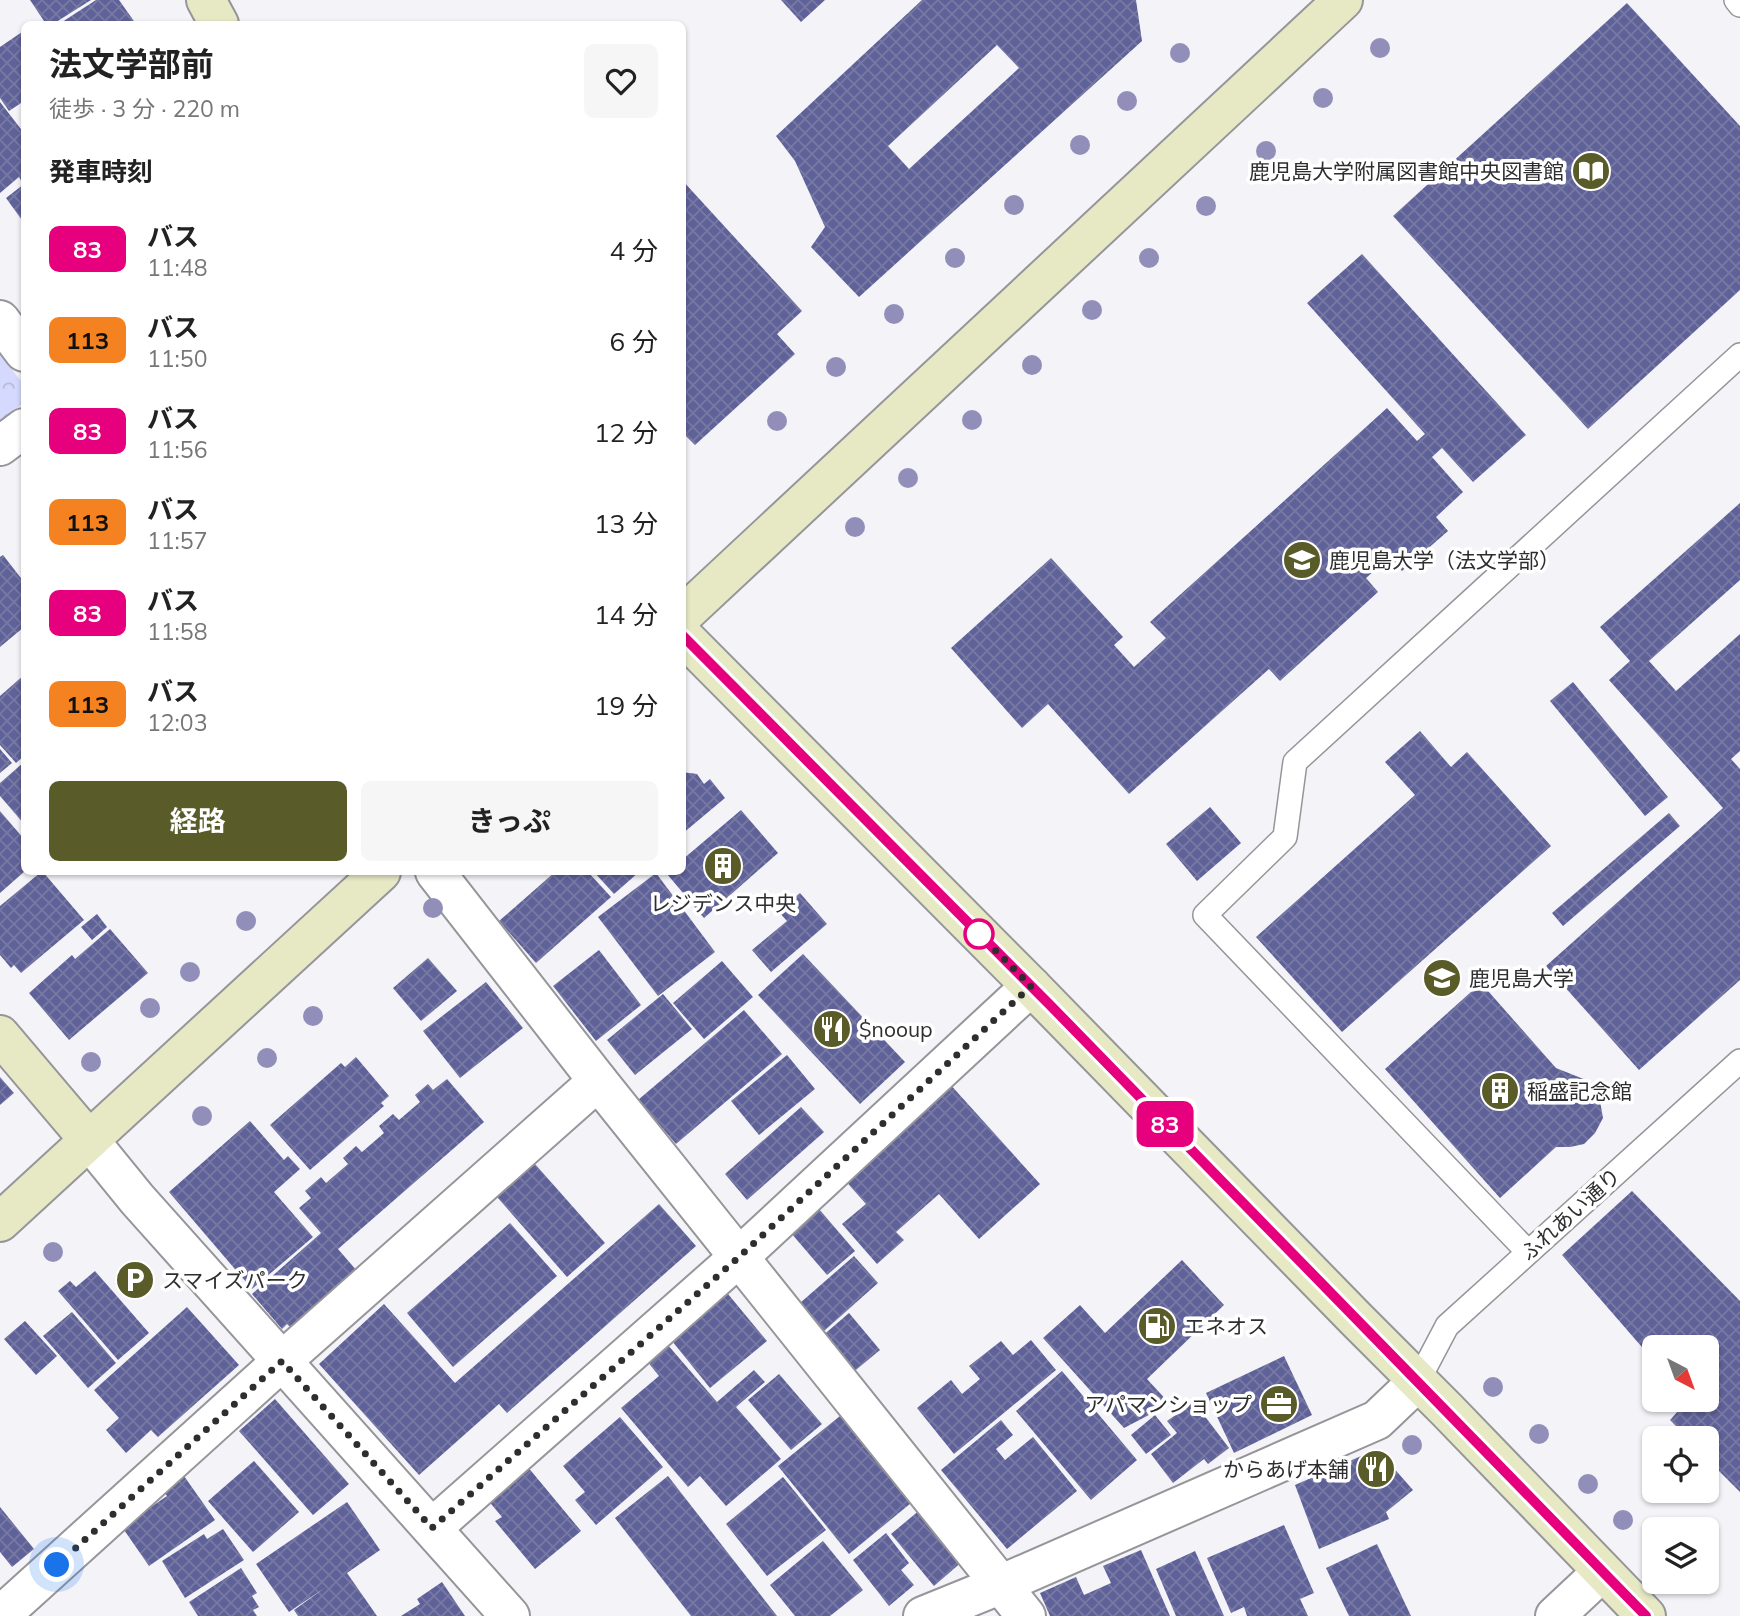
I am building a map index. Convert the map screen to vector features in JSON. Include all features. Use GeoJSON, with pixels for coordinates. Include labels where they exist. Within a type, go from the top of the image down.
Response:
{"type":"FeatureCollection","features":[{"type":"Feature","properties":{"kind":"street"},"geometry":{"type":"LineString","coordinates":[[206,0],[217,21]]}},
{"type":"Feature","properties":{"kind":"street"},"geometry":{"type":"LineString","coordinates":[[686,612],[1343,0]]}},
{"type":"Feature","properties":{"kind":"street"},"geometry":{"type":"LineString","coordinates":[[0,320],[21,348]]}},
{"type":"Feature","properties":{"kind":"street"},"geometry":{"type":"LineString","coordinates":[[0,446],[21,430]]}},
{"type":"Feature","properties":{"kind":"street"},"geometry":{"type":"LineString","coordinates":[[686,639],[1031,986],[1646,1616]]}},
{"type":"Feature","properties":{"kind":"street"},"geometry":{"type":"LineString","coordinates":[[0,1222],[378,875]]}},
{"type":"Feature","properties":{"kind":"street"},"geometry":{"type":"LineString","coordinates":[[437,875],[598,1081],[1026,1616]]}},
{"type":"Feature","properties":{"kind":"street"},"geometry":{"type":"LineString","coordinates":[[432,1528],[739,1257],[1031,986]]}},
{"type":"Feature","properties":{"kind":"street"},"geometry":{"type":"LineString","coordinates":[[0,1035],[137,1199],[510,1616]]}},
{"type":"Feature","properties":{"kind":"street"},"geometry":{"type":"LineString","coordinates":[[0,1616],[598,1081]]}},
{"type":"Feature","properties":{"kind":"street"},"geometry":{"type":"LineString","coordinates":[[923,1616],[1377,1420],[1418,1381]]}},
{"type":"Feature","properties":{"kind":"street"},"geometry":{"type":"LineString","coordinates":[[1555,1616],[1602,1572]]}},
{"type":"Feature","properties":{"kind":"lane"},"geometry":{"type":"LineString","coordinates":[[1736,0],[1740,5]]}},
{"type":"Feature","properties":{"kind":"lane"},"geometry":{"type":"LineString","coordinates":[[1528,1252],[1205,915],[1285,836],[1295,762],[1740,355]]}},
{"type":"Feature","properties":{"kind":"lane","name":"ふれあい通り"},"geometry":{"type":"LineString","coordinates":[[1418,1381],[1447,1326],[1740,1061]]}},
{"type":"Feature","properties":{"kind":"green space"},"geometry":{"type":"Polygon","coordinates":[[[0,354],[21,381],[21,405],[0,421],[0,354]]]}},
{"type":"Feature","properties":{"kind":"building"},"geometry":{"type":"Polygon","coordinates":[[[30,0],[91,0],[58,21],[44,21],[30,0]]]}},
{"type":"Feature","properties":{"kind":"building"},"geometry":{"type":"Polygon","coordinates":[[[96,0],[119,0],[134,21],[64,21],[96,0]]]}},
{"type":"Feature","properties":{"kind":"building"},"geometry":{"type":"Polygon","coordinates":[[[781,0],[825,0],[801,22],[781,0]]]}},
{"type":"Feature","properties":{"kind":"building"},"geometry":{"type":"Polygon","coordinates":[[[922,0],[1136,0],[1142,41],[859,297],[811,247],[825,227],[795,161],[776,136],[922,0]],[[997,45],[888,146],[909,169],[1019,68],[997,45]]]}},
{"type":"Feature","properties":{"kind":"building","name":"鹿児島大学附属図書館中央図書館"},"geometry":{"type":"Polygon","coordinates":[[[1627,3],[1740,126],[1740,290],[1588,429],[1393,216],[1627,3]]]}},
{"type":"Feature","properties":{"kind":"building"},"geometry":{"type":"Polygon","coordinates":[[[21,33],[21,103],[9,111],[0,98],[0,47],[21,33]]]}},
{"type":"Feature","properties":{"kind":"building"},"geometry":{"type":"Polygon","coordinates":[[[0,102],[21,129],[21,180],[19,177],[0,193],[0,102]]]}},
{"type":"Feature","properties":{"kind":"building"},"geometry":{"type":"Polygon","coordinates":[[[686,184],[802,311],[777,334],[795,354],[695,445],[686,436],[686,184]]]}},
{"type":"Feature","properties":{"kind":"building"},"geometry":{"type":"Polygon","coordinates":[[[21,186],[21,219],[6,198],[21,186]]]}},
{"type":"Feature","properties":{"kind":"building"},"geometry":{"type":"Polygon","coordinates":[[[1362,254],[1526,435],[1473,482],[1442,448],[1432,457],[1463,492],[1436,517],[1448,531],[1402,571],[1390,557],[1366,578],[1378,592],[1280,681],[1269,669],[1129,794],[1048,704],[1022,728],[951,648],[1051,558],[1123,637],[1114,645],[1134,667],[1166,638],[1150,622],[1387,408],[1417,441],[1425,434],[1307,303],[1362,254]]]}},
{"type":"Feature","properties":{"kind":"building"},"geometry":{"type":"Polygon","coordinates":[[[1740,503],[1740,580],[1649,661],[1676,691],[1740,634],[1740,751],[1731,759],[1740,769],[1740,980],[1639,1070],[1546,966],[1723,808],[1609,680],[1630,661],[1600,627],[1740,503]]]}},
{"type":"Feature","properties":{"kind":"building"},"geometry":{"type":"Polygon","coordinates":[[[3,555],[21,578],[21,630],[0,647],[0,557],[3,555]]]}},
{"type":"Feature","properties":{"kind":"building"},"geometry":{"type":"Polygon","coordinates":[[[21,678],[21,759],[16,763],[0,745],[0,696],[21,678]]]}},
{"type":"Feature","properties":{"kind":"building"},"geometry":{"type":"Polygon","coordinates":[[[1573,682],[1668,797],[1645,816],[1550,701],[1573,682]]]}},
{"type":"Feature","properties":{"kind":"building"},"geometry":{"type":"Polygon","coordinates":[[[1420,731],[1451,767],[1467,752],[1551,846],[1342,1032],[1256,937],[1415,795],[1385,762],[1420,731]]]}},
{"type":"Feature","properties":{"kind":"building"},"geometry":{"type":"Polygon","coordinates":[[[0,749],[12,763],[0,773],[0,749]]]}},
{"type":"Feature","properties":{"kind":"building"},"geometry":{"type":"Polygon","coordinates":[[[21,765],[21,820],[0,796],[0,783],[21,765]]]}},
{"type":"Feature","properties":{"kind":"building"},"geometry":{"type":"Polygon","coordinates":[[[686,773],[697,774],[704,784],[710,779],[725,798],[686,831],[686,773]]]}},
{"type":"Feature","properties":{"kind":"building"},"geometry":{"type":"Polygon","coordinates":[[[1210,807],[1241,843],[1197,881],[1166,844],[1210,807]]]}},
{"type":"Feature","properties":{"kind":"building","name":"レジデンス中央"},"geometry":{"type":"Polygon","coordinates":[[[741,810],[778,853],[704,918],[668,875],[686,875],[686,857],[741,810]]]}},
{"type":"Feature","properties":{"kind":"building"},"geometry":{"type":"Polygon","coordinates":[[[0,811],[21,836],[21,875],[0,893],[0,811]]]}},
{"type":"Feature","properties":{"kind":"building"},"geometry":{"type":"Polygon","coordinates":[[[1669,813],[1680,826],[1563,926],[1552,913],[1669,813]]]}},
{"type":"Feature","properties":{"kind":"building"},"geometry":{"type":"Polygon","coordinates":[[[37,875],[46,875],[84,920],[21,973],[14,965],[11,968],[0,955],[0,906],[37,875]]]}},
{"type":"Feature","properties":{"kind":"building"},"geometry":{"type":"Polygon","coordinates":[[[552,875],[591,875],[611,897],[536,963],[499,921],[552,875]]]}},
{"type":"Feature","properties":{"kind":"building"},"geometry":{"type":"Polygon","coordinates":[[[597,875],[636,875],[614,894],[597,875]]]}},
{"type":"Feature","properties":{"kind":"building"},"geometry":{"type":"Polygon","coordinates":[[[653,875],[657,875],[715,952],[658,996],[598,917],[653,875]]]}},
{"type":"Feature","properties":{"kind":"building"},"geometry":{"type":"Polygon","coordinates":[[[800,893],[827,924],[771,972],[752,950],[787,921],[778,911],[800,893]]]}},
{"type":"Feature","properties":{"kind":"building"},"geometry":{"type":"Polygon","coordinates":[[[97,914],[107,927],[92,940],[81,927],[97,914]]]}},
{"type":"Feature","properties":{"kind":"building"},"geometry":{"type":"Polygon","coordinates":[[[110,929],[148,973],[69,1040],[29,993],[72,955],[75,959],[110,929]]]}},
{"type":"Feature","properties":{"kind":"building"},"geometry":{"type":"Polygon","coordinates":[[[599,950],[641,1005],[596,1041],[553,986],[599,950]]]}},
{"type":"Feature","properties":{"kind":"building","name":"$nooup"},"geometry":{"type":"Polygon","coordinates":[[[803,954],[905,1062],[860,1104],[758,995],[803,954]]]}},
{"type":"Feature","properties":{"kind":"building"},"geometry":{"type":"Polygon","coordinates":[[[428,958],[457,991],[421,1021],[393,988],[428,958]]]}},
{"type":"Feature","properties":{"kind":"building"},"geometry":{"type":"Polygon","coordinates":[[[722,961],[753,997],[704,1039],[673,1003],[722,961]]]}},
{"type":"Feature","properties":{"kind":"building"},"geometry":{"type":"Polygon","coordinates":[[[486,982],[523,1028],[460,1078],[423,1031],[486,982]]]}},
{"type":"Feature","properties":{"kind":"building","name":"稲盛記念館"},"geometry":{"type":"Polygon","coordinates":[[[1481,983],[1556,1068],[1591,1082],[1600,1101],[1603,1118],[1595,1133],[1584,1144],[1556,1147],[1500,1198],[1385,1069],[1481,983]]]}},
{"type":"Feature","properties":{"kind":"building"},"geometry":{"type":"Polygon","coordinates":[[[663,994],[692,1029],[635,1075],[607,1040],[663,994]]]}},
{"type":"Feature","properties":{"kind":"building"},"geometry":{"type":"Polygon","coordinates":[[[744,1010],[782,1054],[676,1144],[638,1100],[744,1010]]]}},
{"type":"Feature","properties":{"kind":"building"},"geometry":{"type":"Polygon","coordinates":[[[787,1055],[815,1089],[759,1135],[731,1101],[787,1055]]]}},
{"type":"Feature","properties":{"kind":"building"},"geometry":{"type":"Polygon","coordinates":[[[356,1057],[389,1096],[381,1103],[384,1106],[310,1170],[270,1125],[341,1063],[345,1067],[356,1057]]]}},
{"type":"Feature","properties":{"kind":"building"},"geometry":{"type":"Polygon","coordinates":[[[0,1077],[14,1093],[0,1105],[0,1077]]]}},
{"type":"Feature","properties":{"kind":"building"},"geometry":{"type":"Polygon","coordinates":[[[447,1079],[484,1122],[338,1249],[357,1271],[291,1328],[287,1324],[282,1329],[252,1294],[321,1233],[299,1208],[311,1198],[305,1191],[321,1177],[326,1183],[348,1164],[343,1158],[356,1146],[362,1152],[384,1133],[379,1126],[393,1114],[399,1120],[420,1102],[415,1095],[428,1084],[433,1090],[447,1079]]]}},
{"type":"Feature","properties":{"kind":"building"},"geometry":{"type":"Polygon","coordinates":[[[948,1082],[1040,1184],[979,1239],[939,1194],[896,1232],[904,1240],[877,1264],[842,1224],[866,1204],[842,1177],[948,1082]]]}},
{"type":"Feature","properties":{"kind":"building"},"geometry":{"type":"Polygon","coordinates":[[[801,1107],[824,1132],[747,1200],[725,1174],[801,1107]]]}},
{"type":"Feature","properties":{"kind":"building"},"geometry":{"type":"Polygon","coordinates":[[[250,1121],[284,1160],[288,1156],[300,1169],[274,1192],[313,1237],[252,1289],[169,1192],[250,1121]]]}},
{"type":"Feature","properties":{"kind":"building"},"geometry":{"type":"Polygon","coordinates":[[[535,1164],[605,1243],[567,1277],[497,1197],[535,1164]]]}},
{"type":"Feature","properties":{"kind":"building"},"geometry":{"type":"Polygon","coordinates":[[[1632,1191],[1740,1301],[1740,1492],[1719,1471],[1719,1426],[1676,1426],[1670,1420],[1677,1412],[1719,1412],[1719,1335],[1642,1335],[1642,1347],[1562,1255],[1632,1191]]]}},
{"type":"Feature","properties":{"kind":"building"},"geometry":{"type":"Polygon","coordinates":[[[659,1204],[696,1246],[507,1413],[499,1404],[419,1475],[319,1364],[384,1304],[455,1383],[659,1204]]]}},
{"type":"Feature","properties":{"kind":"building"},"geometry":{"type":"Polygon","coordinates":[[[819,1209],[855,1251],[827,1275],[791,1233],[819,1209]]]}},
{"type":"Feature","properties":{"kind":"building"},"geometry":{"type":"Polygon","coordinates":[[[510,1223],[557,1276],[453,1367],[407,1313],[510,1223]]]}},
{"type":"Feature","properties":{"kind":"building"},"geometry":{"type":"Polygon","coordinates":[[[854,1256],[878,1283],[824,1331],[800,1303],[854,1256]]]}},
{"type":"Feature","properties":{"kind":"building"},"geometry":{"type":"Polygon","coordinates":[[[1182,1260],[1224,1305],[1147,1379],[1170,1404],[1124,1428],[1043,1338],[1080,1305],[1105,1333],[1182,1260]]]}},
{"type":"Feature","properties":{"kind":"building"},"geometry":{"type":"Polygon","coordinates":[[[95,1271],[149,1333],[118,1360],[58,1291],[70,1281],[76,1287],[95,1271]]]}},
{"type":"Feature","properties":{"kind":"building"},"geometry":{"type":"Polygon","coordinates":[[[728,1294],[767,1341],[710,1388],[672,1341],[728,1294]]]}},
{"type":"Feature","properties":{"kind":"building"},"geometry":{"type":"Polygon","coordinates":[[[187,1307],[239,1365],[158,1437],[151,1430],[126,1453],[106,1430],[119,1418],[94,1390],[187,1307]]]}},
{"type":"Feature","properties":{"kind":"building"},"geometry":{"type":"Polygon","coordinates":[[[72,1312],[116,1363],[88,1388],[43,1336],[72,1312]]]}},
{"type":"Feature","properties":{"kind":"building"},"geometry":{"type":"Polygon","coordinates":[[[849,1313],[880,1350],[851,1374],[820,1338],[849,1313]]]}},
{"type":"Feature","properties":{"kind":"building"},"geometry":{"type":"Polygon","coordinates":[[[25,1321],[57,1356],[36,1375],[4,1339],[25,1321]]]}},
{"type":"Feature","properties":{"kind":"building"},"geometry":{"type":"Polygon","coordinates":[[[1031,1340],[1056,1370],[954,1454],[917,1408],[951,1380],[962,1394],[980,1379],[969,1366],[1001,1341],[1013,1355],[1031,1340]]]}},
{"type":"Feature","properties":{"kind":"building"},"geometry":{"type":"Polygon","coordinates":[[[667,1344],[717,1402],[754,1370],[765,1382],[736,1407],[781,1459],[726,1506],[700,1476],[688,1487],[621,1408],[659,1376],[647,1361],[667,1344]]]}},
{"type":"Feature","properties":{"kind":"building"},"geometry":{"type":"Polygon","coordinates":[[[1284,1356],[1312,1415],[1234,1453],[1206,1393],[1284,1356]]]}},
{"type":"Feature","properties":{"kind":"building"},"geometry":{"type":"Polygon","coordinates":[[[1062,1371],[1137,1460],[1091,1500],[1016,1411],[1062,1371]]]}},
{"type":"Feature","properties":{"kind":"building"},"geometry":{"type":"Polygon","coordinates":[[[779,1374],[822,1424],[791,1450],[748,1400],[779,1374]]]}},
{"type":"Feature","properties":{"kind":"building"},"geometry":{"type":"Polygon","coordinates":[[[275,1399],[349,1484],[313,1515],[239,1431],[275,1399]]]}},
{"type":"Feature","properties":{"kind":"building"},"geometry":{"type":"Polygon","coordinates":[[[1194,1402],[1229,1448],[1208,1464],[1204,1459],[1173,1483],[1151,1454],[1177,1433],[1167,1421],[1194,1402]]]}},
{"type":"Feature","properties":{"kind":"building"},"geometry":{"type":"Polygon","coordinates":[[[1155,1415],[1171,1435],[1146,1454],[1131,1435],[1155,1415]]]}},
{"type":"Feature","properties":{"kind":"building"},"geometry":{"type":"Polygon","coordinates":[[[840,1416],[911,1503],[849,1554],[778,1466],[840,1416]]]}},
{"type":"Feature","properties":{"kind":"building"},"geometry":{"type":"Polygon","coordinates":[[[620,1417],[663,1467],[596,1525],[575,1500],[585,1492],[563,1466],[620,1417]]]}},
{"type":"Feature","properties":{"kind":"building"},"geometry":{"type":"Polygon","coordinates":[[[1001,1420],[1013,1435],[996,1449],[1005,1460],[1033,1437],[1077,1491],[1007,1549],[941,1470],[1001,1420]]]}},
{"type":"Feature","properties":{"kind":"building"},"geometry":{"type":"Polygon","coordinates":[[[1377,1449],[1413,1490],[1386,1512],[1389,1519],[1319,1549],[1295,1485],[1377,1449]]]}},
{"type":"Feature","properties":{"kind":"building"},"geometry":{"type":"Polygon","coordinates":[[[254,1461],[299,1512],[253,1552],[208,1501],[254,1461]]]}},
{"type":"Feature","properties":{"kind":"building"},"geometry":{"type":"Polygon","coordinates":[[[527,1466],[581,1531],[535,1569],[495,1521],[502,1517],[487,1499],[527,1466]]]}},
{"type":"Feature","properties":{"kind":"building"},"geometry":{"type":"Polygon","coordinates":[[[184,1476],[215,1520],[149,1566],[122,1527],[167,1496],[163,1491],[184,1476]]]}},
{"type":"Feature","properties":{"kind":"building"},"geometry":{"type":"Polygon","coordinates":[[[668,1476],[777,1616],[691,1616],[615,1518],[668,1476]]]}},
{"type":"Feature","properties":{"kind":"building"},"geometry":{"type":"Polygon","coordinates":[[[783,1477],[826,1530],[767,1576],[726,1524],[783,1477]]]}},
{"type":"Feature","properties":{"kind":"building"},"geometry":{"type":"Polygon","coordinates":[[[347,1502],[380,1550],[347,1573],[377,1616],[298,1616],[294,1610],[326,1587],[289,1612],[256,1564],[347,1502]]]}},
{"type":"Feature","properties":{"kind":"building"},"geometry":{"type":"Polygon","coordinates":[[[0,1507],[34,1549],[12,1567],[0,1552],[0,1507]]]}},
{"type":"Feature","properties":{"kind":"building"},"geometry":{"type":"Polygon","coordinates":[[[921,1509],[964,1560],[934,1586],[891,1534],[921,1509]]]}},
{"type":"Feature","properties":{"kind":"building"},"geometry":{"type":"Polygon","coordinates":[[[1284,1525],[1314,1593],[1300,1599],[1308,1616],[1247,1616],[1244,1607],[1231,1613],[1207,1558],[1284,1525]]]}},
{"type":"Feature","properties":{"kind":"building"},"geometry":{"type":"Polygon","coordinates":[[[223,1529],[244,1560],[185,1598],[162,1561],[204,1534],[207,1539],[223,1529]]]}},
{"type":"Feature","properties":{"kind":"building"},"geometry":{"type":"Polygon","coordinates":[[[886,1533],[909,1563],[901,1570],[914,1585],[889,1606],[853,1560],[886,1533]]]}},
{"type":"Feature","properties":{"kind":"building"},"geometry":{"type":"Polygon","coordinates":[[[823,1541],[863,1590],[830,1616],[795,1616],[770,1585],[823,1541]]]}},
{"type":"Feature","properties":{"kind":"building"},"geometry":{"type":"Polygon","coordinates":[[[1377,1544],[1411,1616],[1349,1616],[1326,1568],[1377,1544]]]}},
{"type":"Feature","properties":{"kind":"building"},"geometry":{"type":"Polygon","coordinates":[[[1141,1550],[1170,1616],[1050,1616],[1040,1593],[1076,1577],[1084,1595],[1111,1583],[1103,1566],[1141,1550]]]}},
{"type":"Feature","properties":{"kind":"building"},"geometry":{"type":"Polygon","coordinates":[[[1195,1551],[1224,1616],[1176,1616],[1156,1569],[1195,1551]]]}},
{"type":"Feature","properties":{"kind":"building"},"geometry":{"type":"Polygon","coordinates":[[[241,1568],[257,1593],[252,1596],[259,1607],[253,1610],[257,1616],[198,1616],[189,1602],[241,1568]]]}},
{"type":"Feature","properties":{"kind":"building"},"geometry":{"type":"Polygon","coordinates":[[[442,1582],[465,1616],[401,1616],[420,1604],[417,1599],[442,1582]]]}},
{"type":"Feature","properties":{"kind":"bus line","name":"83"},"geometry":{"type":"LineString","coordinates":[[686,639],[1050,1005],[1646,1616]]}},
{"type":"Feature","properties":{"kind":"place","name":"鹿児島大学附属図書館中央図書館"},"geometry":{"type":"Point","coordinates":[1591,171]}},
{"type":"Feature","properties":{"kind":"place","name":"鹿児島大学（法文学部）"},"geometry":{"type":"Point","coordinates":[1302,560]}},
{"type":"Feature","properties":{"kind":"place","name":"レジデンス中央"},"geometry":{"type":"Point","coordinates":[723,866]}},
{"type":"Feature","properties":{"kind":"place","name":"鹿児島大学"},"geometry":{"type":"Point","coordinates":[1442,978]}},
{"type":"Feature","properties":{"kind":"place","name":"$nooup"},"geometry":{"type":"Point","coordinates":[832,1029]}},
{"type":"Feature","properties":{"kind":"place","name":"稲盛記念館"},"geometry":{"type":"Point","coordinates":[1500,1091]}},
{"type":"Feature","properties":{"kind":"place","name":"スマイズパーク"},"geometry":{"type":"Point","coordinates":[135,1280]}},
{"type":"Feature","properties":{"kind":"place","name":"エネオス"},"geometry":{"type":"Point","coordinates":[1157,1326]}},
{"type":"Feature","properties":{"kind":"place","name":"アパマンショップ"},"geometry":{"type":"Point","coordinates":[1279,1404]}},
{"type":"Feature","properties":{"kind":"place","name":"からあげ本舗"},"geometry":{"type":"Point","coordinates":[1376,1469]}},
{"type":"Feature","properties":{"kind":"route"},"geometry":{"type":"LineString","coordinates":[[57,1565],[282,1361],[432,1528],[739,1257],[1031,986],[975,930],[979,934]]}}]}
